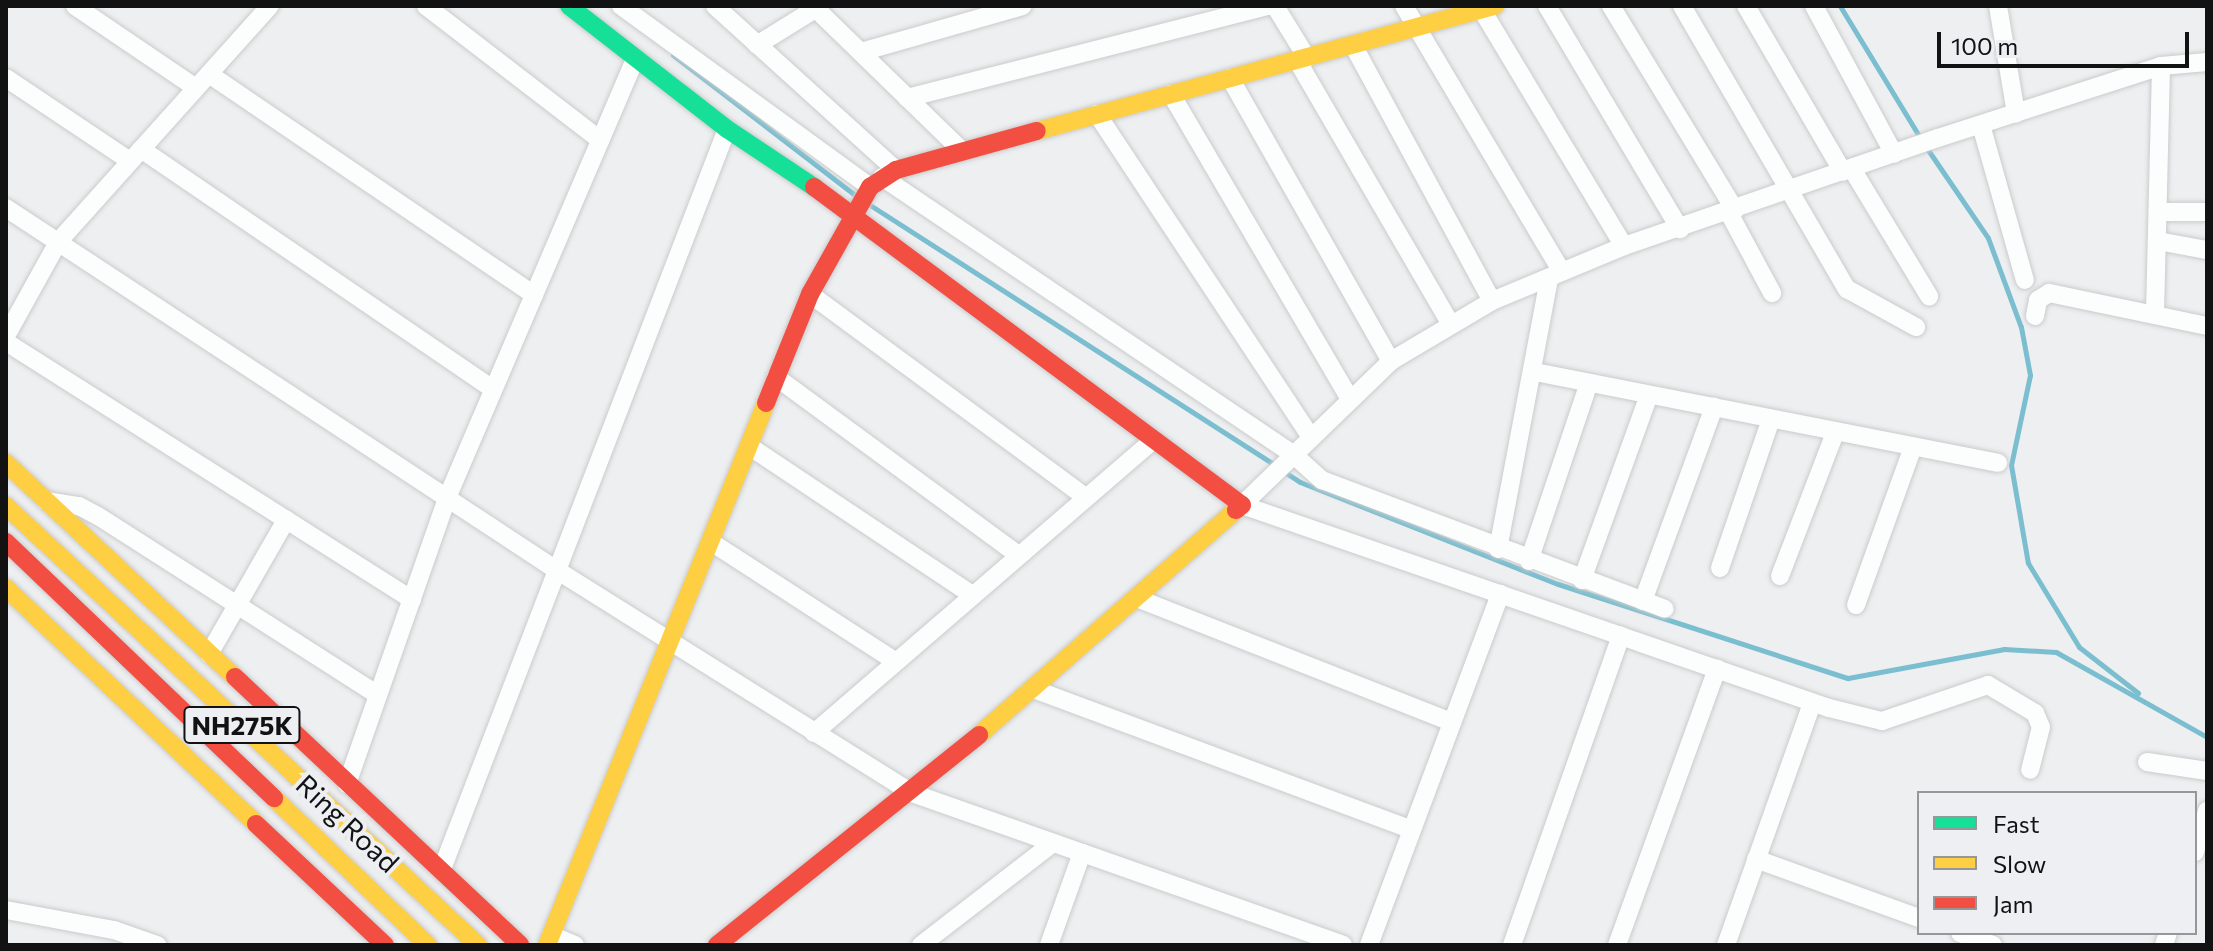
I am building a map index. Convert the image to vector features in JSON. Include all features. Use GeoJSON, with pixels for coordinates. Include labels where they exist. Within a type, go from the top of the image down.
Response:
{"type":"FeatureCollection","features":[{"type":"Feature","properties":{"kind":"main road"},"geometry":{"type":"LineString","coordinates":[[569,6],[727,129],[871,190],[1151,442],[1242,505],[1036,690],[912,793],[717,945]]}},
{"type":"Feature","properties":{"kind":"main road"},"geometry":{"type":"LineString","coordinates":[[549,940],[810,294],[871,190],[962,151],[1489,8]]}},
{"type":"Feature","properties":{"kind":"main road"},"geometry":{"type":"LineString","coordinates":[[6,463],[520,945]]}},
{"type":"Feature","properties":{"kind":"main road","name":"Ring Road"},"geometry":{"type":"LineString","coordinates":[[6,506],[478,945]]}},
{"type":"Feature","properties":{"kind":"main road","name":"Ring Road"},"geometry":{"type":"LineString","coordinates":[[6,542],[428,945]]}},
{"type":"Feature","properties":{"kind":"main road"},"geometry":{"type":"LineString","coordinates":[[6,588],[385,945]]}},
{"type":"Feature","properties":{"kind":"street"},"geometry":{"type":"LineString","coordinates":[[6,336],[58,242],[270,6]]}},
{"type":"Feature","properties":{"kind":"street"},"geometry":{"type":"LineString","coordinates":[[426,6],[600,140]]}},
{"type":"Feature","properties":{"kind":"street"},"geometry":{"type":"LineString","coordinates":[[621,6],[871,190],[1322,480],[1529,561],[1665,609]]}},
{"type":"Feature","properties":{"kind":"street"},"geometry":{"type":"LineString","coordinates":[[715,6],[757,45],[871,190]]}},
{"type":"Feature","properties":{"kind":"street"},"geometry":{"type":"LineString","coordinates":[[861,52],[1023,6]]}},
{"type":"Feature","properties":{"kind":"street"},"geometry":{"type":"LineString","coordinates":[[907,98],[1272,6],[1451,325]]}},
{"type":"Feature","properties":{"kind":"street"},"geometry":{"type":"LineString","coordinates":[[1404,6],[1556,275],[1498,549]]}},
{"type":"Feature","properties":{"kind":"street"},"geometry":{"type":"LineString","coordinates":[[1547,6],[1680,229]]}},
{"type":"Feature","properties":{"kind":"street"},"geometry":{"type":"LineString","coordinates":[[1611,6],[1732,212],[1772,293]]}},
{"type":"Feature","properties":{"kind":"street"},"geometry":{"type":"LineString","coordinates":[[1682,6],[1793,190],[1847,289],[1916,327]]}},
{"type":"Feature","properties":{"kind":"street"},"geometry":{"type":"LineString","coordinates":[[1746,6],[1847,171],[1929,296]]}},
{"type":"Feature","properties":{"kind":"street"},"geometry":{"type":"LineString","coordinates":[[1814,6],[1899,152]]}},
{"type":"Feature","properties":{"kind":"street"},"geometry":{"type":"LineString","coordinates":[[1998,6],[2016,114]]}},
{"type":"Feature","properties":{"kind":"street"},"geometry":{"type":"LineString","coordinates":[[757,45],[816,7],[962,151]]}},
{"type":"Feature","properties":{"kind":"street"},"geometry":{"type":"LineString","coordinates":[[1489,8],[1624,246]]}},
{"type":"Feature","properties":{"kind":"street"},"geometry":{"type":"LineString","coordinates":[[88,9],[196,88]]}},
{"type":"Feature","properties":{"kind":"street"},"geometry":{"type":"LineString","coordinates":[[1353,45],[1492,301]]}},
{"type":"Feature","properties":{"kind":"street"},"geometry":{"type":"LineString","coordinates":[[347,784],[447,498],[635,59]]}},
{"type":"Feature","properties":{"kind":"street"},"geometry":{"type":"LineString","coordinates":[[1242,505],[1261,490],[1310,436],[1391,361],[1492,301],[1624,246],[1732,212],[1938,138],[2161,66],[2207,62]]}},
{"type":"Feature","properties":{"kind":"street"},"geometry":{"type":"LineString","coordinates":[[2155,313],[2161,66]]}},
{"type":"Feature","properties":{"kind":"street"},"geometry":{"type":"LineString","coordinates":[[209,74],[534,295]]}},
{"type":"Feature","properties":{"kind":"street"},"geometry":{"type":"LineString","coordinates":[[6,78],[136,155],[493,389]]}},
{"type":"Feature","properties":{"kind":"street"},"geometry":{"type":"LineString","coordinates":[[1230,78],[1391,361]]}},
{"type":"Feature","properties":{"kind":"street"},"geometry":{"type":"LineString","coordinates":[[1171,94],[1350,399]]}},
{"type":"Feature","properties":{"kind":"street"},"geometry":{"type":"LineString","coordinates":[[1097,114],[1310,436]]}},
{"type":"Feature","properties":{"kind":"street"},"geometry":{"type":"LineString","coordinates":[[1981,125],[2025,280]]}},
{"type":"Feature","properties":{"kind":"street"},"geometry":{"type":"LineString","coordinates":[[442,869],[727,129]]}},
{"type":"Feature","properties":{"kind":"street"},"geometry":{"type":"LineString","coordinates":[[6,208],[558,571],[912,793],[1343,945]]}},
{"type":"Feature","properties":{"kind":"street"},"geometry":{"type":"LineString","coordinates":[[2159,212],[2207,212]]}},
{"type":"Feature","properties":{"kind":"street"},"geometry":{"type":"LineString","coordinates":[[2158,241],[2207,250]]}},
{"type":"Feature","properties":{"kind":"street"},"geometry":{"type":"LineString","coordinates":[[2035,316],[2038,300],[2049,293],[2207,326]]}},
{"type":"Feature","properties":{"kind":"street"},"geometry":{"type":"LineString","coordinates":[[810,294],[1083,495]]}},
{"type":"Feature","properties":{"kind":"street"},"geometry":{"type":"LineString","coordinates":[[6,342],[412,600]]}},
{"type":"Feature","properties":{"kind":"street"},"geometry":{"type":"LineString","coordinates":[[1535,372],[1998,463]]}},
{"type":"Feature","properties":{"kind":"street"},"geometry":{"type":"LineString","coordinates":[[776,377],[1017,554]]}},
{"type":"Feature","properties":{"kind":"street"},"geometry":{"type":"LineString","coordinates":[[1529,561],[1589,383]]}},
{"type":"Feature","properties":{"kind":"street"},"geometry":{"type":"LineString","coordinates":[[1582,580],[1649,395]]}},
{"type":"Feature","properties":{"kind":"street"},"geometry":{"type":"LineString","coordinates":[[1643,601],[1714,407]]}},
{"type":"Feature","properties":{"kind":"street"},"geometry":{"type":"LineString","coordinates":[[1720,568],[1771,419]]}},
{"type":"Feature","properties":{"kind":"street"},"geometry":{"type":"LineString","coordinates":[[1780,576],[1835,433]]}},
{"type":"Feature","properties":{"kind":"street"},"geometry":{"type":"LineString","coordinates":[[814,733],[1083,495],[1151,442]]}},
{"type":"Feature","properties":{"kind":"street"},"geometry":{"type":"LineString","coordinates":[[749,446],[971,594]]}},
{"type":"Feature","properties":{"kind":"street"},"geometry":{"type":"LineString","coordinates":[[1856,605],[1913,447]]}},
{"type":"Feature","properties":{"kind":"street"},"geometry":{"type":"LineString","coordinates":[[46,501],[79,506],[98,516],[378,695]]}},
{"type":"Feature","properties":{"kind":"street"},"geometry":{"type":"LineString","coordinates":[[1242,505],[1812,703],[1882,721],[1988,685],[2035,713],[2041,727],[2030,770]]}},
{"type":"Feature","properties":{"kind":"street"},"geometry":{"type":"LineString","coordinates":[[209,654],[286,520]]}},
{"type":"Feature","properties":{"kind":"street"},"geometry":{"type":"LineString","coordinates":[[711,542],[895,661]]}},
{"type":"Feature","properties":{"kind":"street"},"geometry":{"type":"LineString","coordinates":[[1369,945],[1500,594]]}},
{"type":"Feature","properties":{"kind":"street"},"geometry":{"type":"LineString","coordinates":[[1139,599],[1452,722]]}},
{"type":"Feature","properties":{"kind":"street"},"geometry":{"type":"LineString","coordinates":[[1512,945],[1621,636]]}},
{"type":"Feature","properties":{"kind":"street"},"geometry":{"type":"LineString","coordinates":[[1617,945],[1717,669]]}},
{"type":"Feature","properties":{"kind":"street"},"geometry":{"type":"LineString","coordinates":[[1036,690],[1412,830]]}},
{"type":"Feature","properties":{"kind":"street"},"geometry":{"type":"LineString","coordinates":[[1730,944],[1756,859],[1812,703]]}},
{"type":"Feature","properties":{"kind":"street"},"geometry":{"type":"LineString","coordinates":[[2147,762],[2207,771]]}},
{"type":"Feature","properties":{"kind":"street"},"geometry":{"type":"LineString","coordinates":[[2197,845],[2207,811]]}},
{"type":"Feature","properties":{"kind":"street"},"geometry":{"type":"LineString","coordinates":[[925,943],[1053,843]]}},
{"type":"Feature","properties":{"kind":"street"},"geometry":{"type":"LineString","coordinates":[[1049,945],[1082,853]]}},
{"type":"Feature","properties":{"kind":"street"},"geometry":{"type":"LineString","coordinates":[[1756,859],[1917,917]]}},
{"type":"Feature","properties":{"kind":"street"},"geometry":{"type":"LineString","coordinates":[[6,910],[114,930],[157,945]]}},
{"type":"Feature","properties":{"kind":"street"},"geometry":{"type":"LineString","coordinates":[[1966,935],[1993,945]]}},
{"type":"Feature","properties":{"kind":"street"},"geometry":{"type":"LineString","coordinates":[[549,940],[575,945]]}},
{"type":"Feature","properties":{"kind":"waterway"},"geometry":{"type":"LineString","coordinates":[[1840,6],[1921,139]]}},
{"type":"Feature","properties":{"kind":"waterway"},"geometry":{"type":"LineString","coordinates":[[673,55],[855,195]]}},
{"type":"Feature","properties":{"kind":"waterway"},"geometry":{"type":"LineString","coordinates":[[1926,147],[1988,238],[2021,327],[2030,375],[2011,465],[2028,563],[2079,647],[2138,693]]}},
{"type":"Feature","properties":{"kind":"waterway"},"geometry":{"type":"LineString","coordinates":[[870,205],[1275,465]]}},
{"type":"Feature","properties":{"kind":"waterway"},"geometry":{"type":"LineString","coordinates":[[1283,471],[1300,482],[1558,584],[1848,678],[2004,649],[2056,652],[2207,737]]}},
{"type":"Feature","properties":{"kind":"traffic: fast"},"geometry":{"type":"LineString","coordinates":[[569,6],[727,129],[814,187]]}},
{"type":"Feature","properties":{"kind":"traffic: slow"},"geometry":{"type":"LineString","coordinates":[[1037,131],[1495,6]]}},
{"type":"Feature","properties":{"kind":"traffic: slow"},"geometry":{"type":"LineString","coordinates":[[547,945],[766,403]]}},
{"type":"Feature","properties":{"kind":"traffic: slow"},"geometry":{"type":"LineString","coordinates":[[6,463],[235,677]]}},
{"type":"Feature","properties":{"kind":"traffic: slow"},"geometry":{"type":"LineString","coordinates":[[6,506],[478,945]]}},
{"type":"Feature","properties":{"kind":"traffic: slow"},"geometry":{"type":"LineString","coordinates":[[979,735],[1236,510]]}},
{"type":"Feature","properties":{"kind":"traffic: slow"},"geometry":{"type":"LineString","coordinates":[[6,588],[256,824]]}},
{"type":"Feature","properties":{"kind":"traffic: slow"},"geometry":{"type":"LineString","coordinates":[[274,798],[428,945]]}},
{"type":"Feature","properties":{"kind":"traffic: jam"},"geometry":{"type":"LineString","coordinates":[[766,403],[810,294],[870,187],[896,170],[1037,131]]}},
{"type":"Feature","properties":{"kind":"traffic: jam"},"geometry":{"type":"LineString","coordinates":[[814,187],[1242,505],[1236,510]]}},
{"type":"Feature","properties":{"kind":"traffic: jam"},"geometry":{"type":"LineString","coordinates":[[6,542],[274,798]]}},
{"type":"Feature","properties":{"kind":"traffic: jam"},"geometry":{"type":"LineString","coordinates":[[235,677],[520,945]]}},
{"type":"Feature","properties":{"kind":"traffic: jam"},"geometry":{"type":"LineString","coordinates":[[717,945],[979,735]]}},
{"type":"Feature","properties":{"kind":"traffic: jam"},"geometry":{"type":"LineString","coordinates":[[256,824],[385,945]]}}]}
